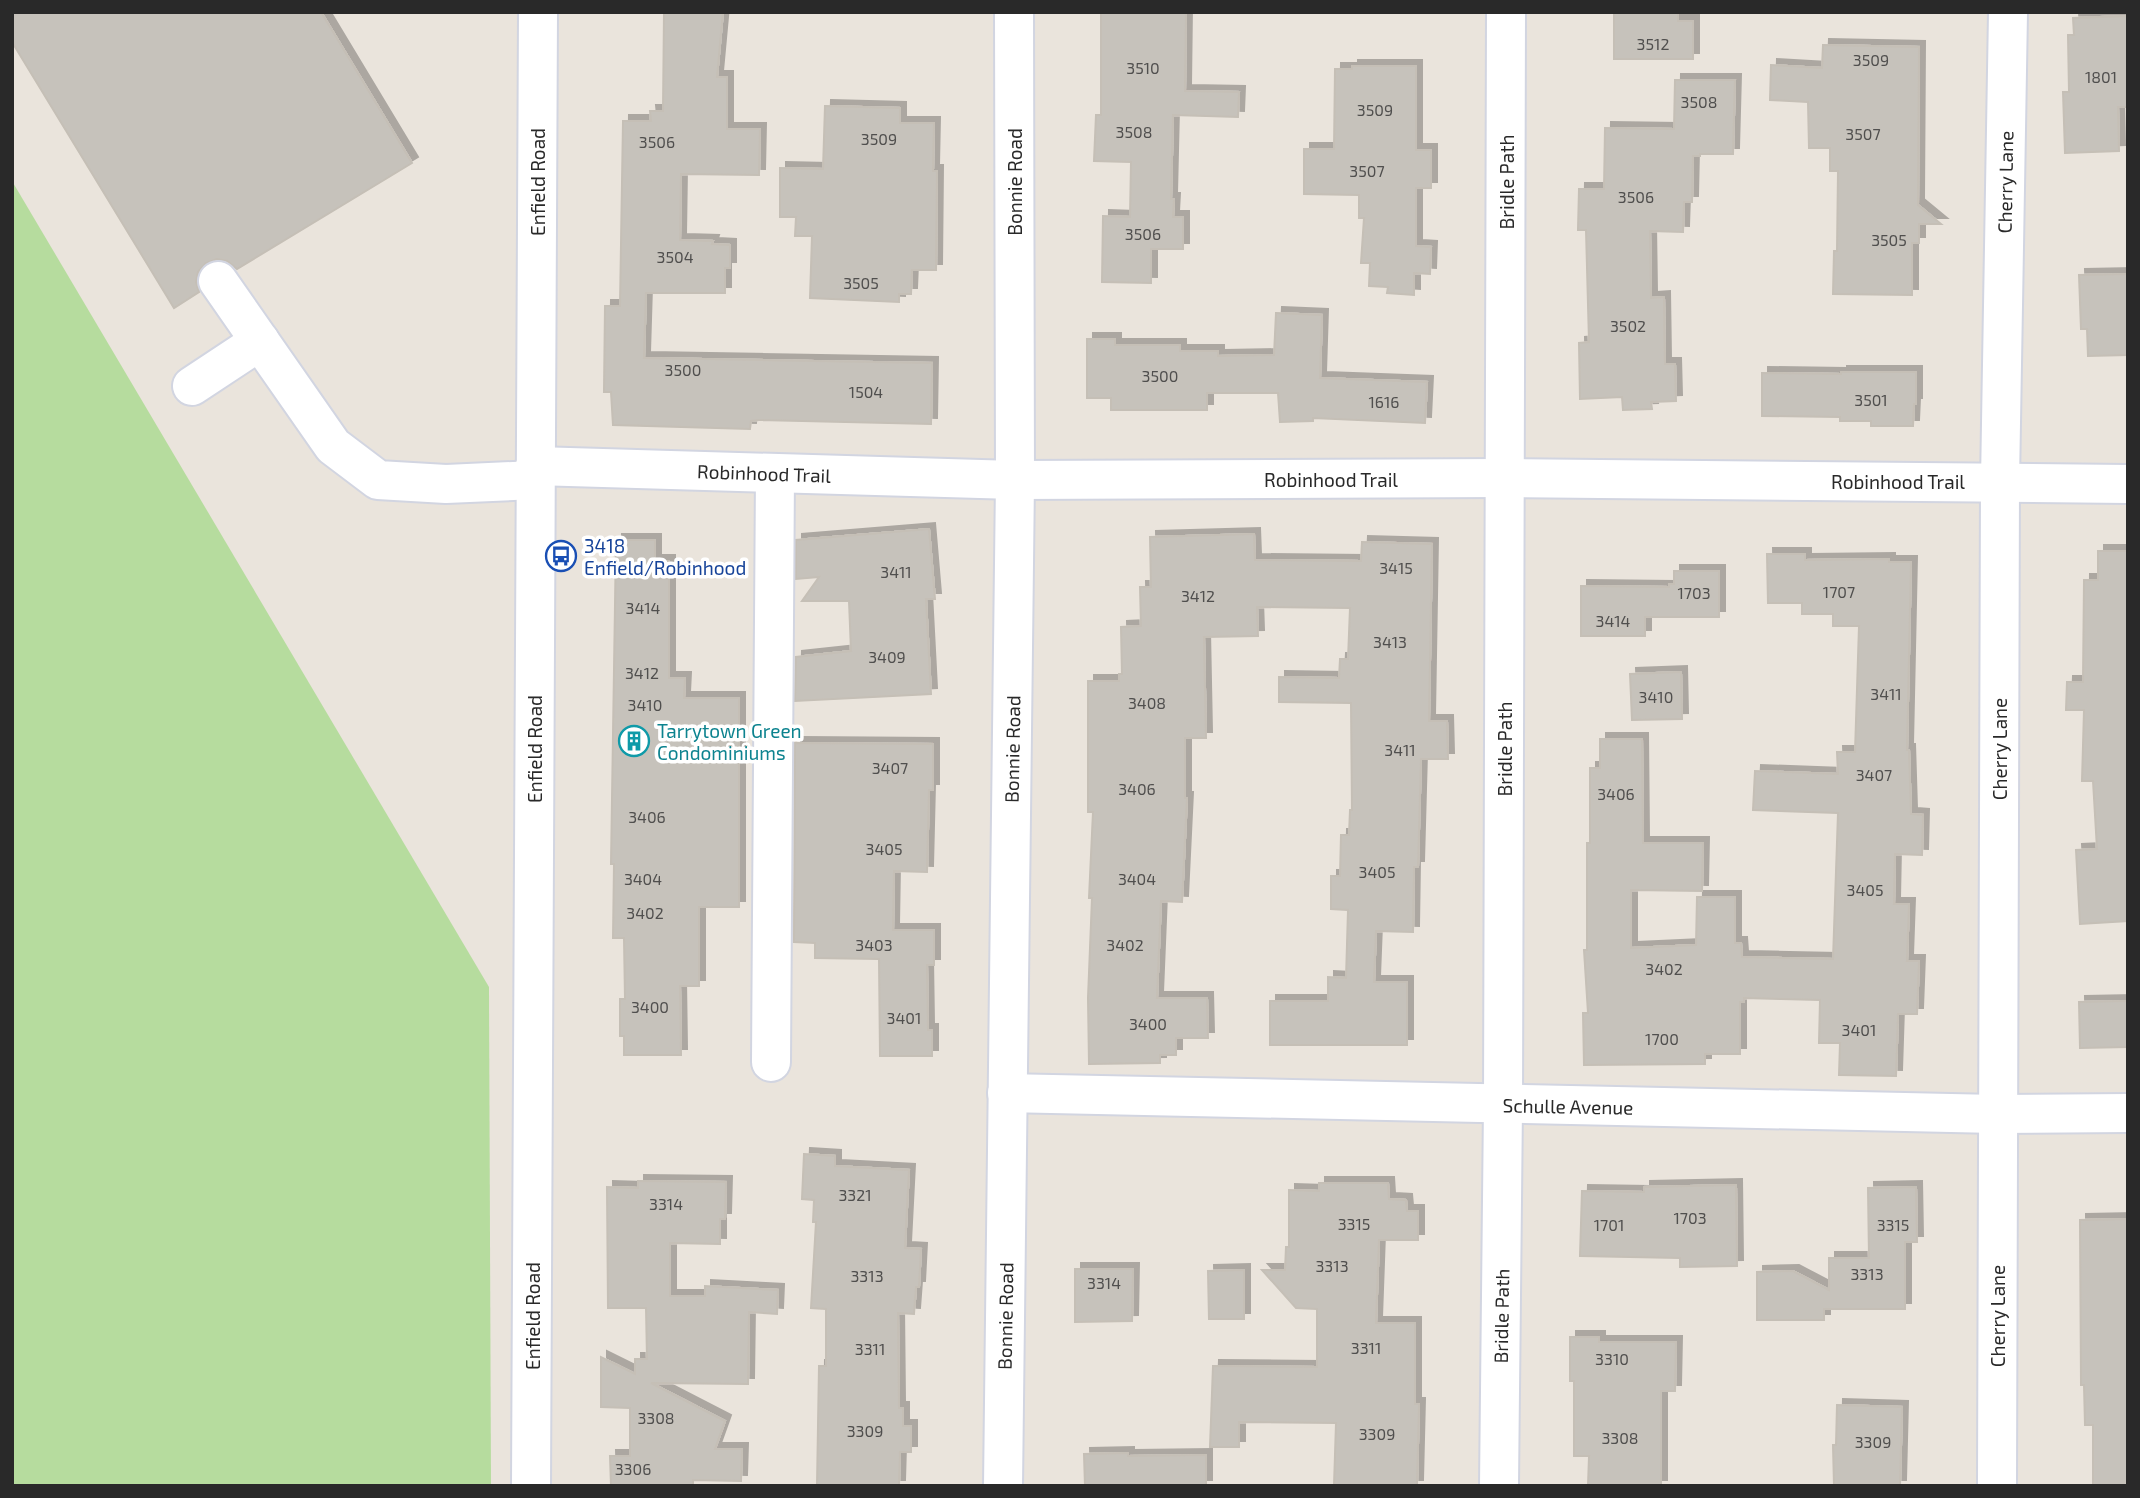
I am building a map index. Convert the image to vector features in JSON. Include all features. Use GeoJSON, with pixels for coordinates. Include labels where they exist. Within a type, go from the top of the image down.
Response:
{"type":"FeatureCollection","features":[{"type":"Feature","properties":{"kind":"street","name":"Enfield Road"},"geometry":{"type":"LineString","coordinates":[[531,1486],[538,12]]}},
{"type":"Feature","properties":{"kind":"street","name":"Bonnie Road"},"geometry":{"type":"LineString","coordinates":[[1003,1486],[1015,480],[1014,12]]}},
{"type":"Feature","properties":{"kind":"street","name":"Bridle Path"},"geometry":{"type":"LineString","coordinates":[[1499,1486],[1503,1105],[1506,12]]}},
{"type":"Feature","properties":{"kind":"street","name":"Cherry Lane"},"geometry":{"type":"LineString","coordinates":[[1997,1486],[2000,482],[2008,12]]}},
{"type":"Feature","properties":{"kind":"street","name":"Robinhood Trail"},"geometry":{"type":"LineString","coordinates":[[218,281],[333,446],[378,480],[446,484],[535,473],[775,473],[1015,480],[1505,478],[2128,484]]}},
{"type":"Feature","properties":{"kind":"street"},"geometry":{"type":"LineString","coordinates":[[192,386],[260,341]]}},
{"type":"Feature","properties":{"kind":"street"},"geometry":{"type":"LineString","coordinates":[[771,1062],[775,473]]}},
{"type":"Feature","properties":{"kind":"street","name":"Schulle Avenue"},"geometry":{"type":"LineString","coordinates":[[1007,1093],[1997,1114],[2128,1113]]}},
{"type":"Feature","properties":{"kind":"green space"},"geometry":{"type":"Polygon","coordinates":[[[12,181],[489,987],[491,1486],[12,1486],[12,181]]]}},
{"type":"Feature","properties":{"kind":"building"},"geometry":{"type":"Polygon","coordinates":[[[12,12],[321,12],[412,163],[237,269],[227,261],[217,259],[206,263],[198,272],[196,282],[199,292],[174,308],[12,42],[12,12]]]}},
{"type":"Feature","properties":{"kind":"building"},"geometry":{"type":"Polygon","coordinates":[[[664,12],[723,12],[717,77],[727,77],[727,129],[760,129],[759,175],[681,174],[680,240],[713,241],[712,244],[730,245],[730,268],[725,268],[725,293],[646,293],[644,358],[932,363],[931,424],[759,420],[751,421],[750,429],[613,425],[611,392],[604,392],[605,306],[620,306],[623,121],[651,121],[650,111],[663,111],[664,12]]]}},
{"type":"Feature","properties":{"kind":"building"},"geometry":{"type":"Polygon","coordinates":[[[1101,12],[1186,12],[1185,91],[1239,92],[1238,117],[1173,115],[1171,199],[1174,199],[1173,217],[1183,217],[1183,249],[1151,249],[1151,283],[1102,282],[1103,216],[1130,217],[1131,162],[1094,161],[1096,115],[1101,115],[1101,12]]]}},
{"type":"Feature","properties":{"kind":"building"},"geometry":{"type":"Polygon","coordinates":[[[1614,12],[1678,12],[1678,21],[1693,21],[1693,59],[1614,59],[1614,12]]]}},
{"type":"Feature","properties":{"kind":"building"},"geometry":{"type":"Polygon","coordinates":[[[2128,16],[2128,107],[2118,107],[2119,151],[2065,153],[2063,92],[2069,92],[2068,35],[2074,35],[2073,18],[2128,16]]]}},
{"type":"Feature","properties":{"kind":"building"},"geometry":{"type":"Polygon","coordinates":[[[1823,45],[1919,47],[1918,205],[1941,224],[1919,224],[1919,243],[1912,243],[1912,295],[1833,294],[1834,251],[1837,251],[1838,171],[1830,171],[1830,148],[1809,148],[1808,102],[1770,100],[1771,65],[1822,68],[1823,45]]]}},
{"type":"Feature","properties":{"kind":"building"},"geometry":{"type":"Polygon","coordinates":[[[1352,66],[1416,66],[1416,150],[1431,150],[1431,188],[1416,188],[1416,246],[1431,247],[1430,274],[1414,273],[1414,295],[1387,293],[1388,287],[1369,286],[1370,263],[1361,263],[1364,218],[1359,218],[1359,195],[1304,194],[1304,149],[1334,149],[1335,69],[1352,69],[1352,66]]]}},
{"type":"Feature","properties":{"kind":"building"},"geometry":{"type":"Polygon","coordinates":[[[1675,80],[1735,80],[1733,154],[1693,156],[1692,202],[1684,202],[1683,232],[1650,231],[1651,298],[1664,297],[1665,364],[1675,364],[1676,401],[1651,402],[1652,409],[1623,410],[1622,397],[1580,399],[1579,343],[1589,342],[1586,230],[1578,230],[1579,189],[1604,189],[1605,128],[1674,129],[1675,80]]]}},
{"type":"Feature","properties":{"kind":"building"},"geometry":{"type":"Polygon","coordinates":[[[825,106],[900,108],[900,123],[934,123],[933,171],[937,171],[936,270],[912,270],[911,294],[899,294],[899,302],[810,298],[812,236],[795,236],[796,217],[780,217],[780,168],[823,169],[825,106]]]}},
{"type":"Feature","properties":{"kind":"building"},"geometry":{"type":"Polygon","coordinates":[[[2128,274],[2128,355],[2088,356],[2087,329],[2081,329],[2079,275],[2128,274]]]}},
{"type":"Feature","properties":{"kind":"building"},"geometry":{"type":"Polygon","coordinates":[[[1276,313],[1322,315],[1320,378],[1427,382],[1425,423],[1313,418],[1313,421],[1280,422],[1278,393],[1207,393],[1207,410],[1111,410],[1111,398],[1087,398],[1087,339],[1115,339],[1115,345],[1180,345],[1180,351],[1218,351],[1218,356],[1274,355],[1276,313]]]}},
{"type":"Feature","properties":{"kind":"building"},"geometry":{"type":"Polygon","coordinates":[[[1916,372],[1913,426],[1871,426],[1871,421],[1840,421],[1840,417],[1762,416],[1762,373],[1916,372]]]}},
{"type":"Feature","properties":{"kind":"building"},"geometry":{"type":"Polygon","coordinates":[[[929,529],[935,599],[926,599],[931,694],[795,701],[796,657],[851,651],[849,601],[802,601],[819,577],[796,579],[796,540],[929,529]]]}},
{"type":"Feature","properties":{"kind":"building"},"geometry":{"type":"Polygon","coordinates":[[[1254,534],[1255,560],[1361,561],[1362,542],[1432,544],[1429,721],[1447,721],[1448,759],[1421,759],[1413,932],[1376,931],[1374,982],[1407,982],[1407,1045],[1270,1045],[1270,1001],[1328,1001],[1328,977],[1346,978],[1348,910],[1331,909],[1331,876],[1340,876],[1341,835],[1349,835],[1352,810],[1351,703],[1279,702],[1279,677],[1339,678],[1340,659],[1348,659],[1350,608],[1257,607],[1258,636],[1204,637],[1206,738],[1185,738],[1187,798],[1182,902],[1161,901],[1157,998],[1207,998],[1208,1038],[1176,1038],[1176,1055],[1160,1055],[1160,1063],[1089,1064],[1088,998],[1092,898],[1089,898],[1093,812],[1088,812],[1088,681],[1119,681],[1119,674],[1122,674],[1121,627],[1141,626],[1140,587],[1151,587],[1150,537],[1254,534]]]}},
{"type":"Feature","properties":{"kind":"building"},"geometry":{"type":"Polygon","coordinates":[[[616,540],[655,540],[655,561],[669,561],[669,678],[685,678],[684,698],[739,698],[739,907],[699,907],[699,986],[680,986],[681,1055],[624,1055],[624,1036],[620,1036],[620,999],[625,999],[624,938],[613,938],[614,864],[611,864],[616,540]]]}},
{"type":"Feature","properties":{"kind":"building"},"geometry":{"type":"Polygon","coordinates":[[[2098,551],[2128,551],[2128,921],[2080,924],[2076,850],[2097,849],[2093,781],[2082,781],[2084,710],[2066,710],[2067,682],[2083,682],[2084,580],[2098,580],[2098,551]]]}},
{"type":"Feature","properties":{"kind":"building"},"geometry":{"type":"Polygon","coordinates":[[[1767,554],[1805,554],[1805,560],[1889,559],[1889,562],[1911,562],[1907,750],[1911,814],[1923,815],[1922,855],[1895,854],[1894,904],[1909,904],[1907,961],[1919,961],[1917,1014],[1898,1014],[1896,1076],[1839,1075],[1840,1043],[1819,1043],[1820,1000],[1744,998],[1744,1002],[1740,1002],[1740,1054],[1705,1054],[1705,1064],[1584,1065],[1583,1013],[1588,1013],[1584,950],[1587,950],[1590,768],[1600,768],[1600,739],[1642,739],[1643,843],[1703,843],[1702,891],[1631,890],[1631,948],[1696,945],[1697,897],[1735,897],[1735,943],[1741,943],[1742,957],[1833,959],[1838,813],[1753,810],[1755,771],[1838,774],[1837,752],[1855,752],[1859,626],[1833,626],[1833,614],[1802,614],[1802,603],[1768,603],[1767,554]]]}},
{"type":"Feature","properties":{"kind":"building"},"geometry":{"type":"Polygon","coordinates":[[[1674,571],[1719,571],[1719,617],[1645,617],[1645,636],[1581,636],[1581,586],[1669,587],[1669,584],[1674,584],[1674,571]]]}},
{"type":"Feature","properties":{"kind":"building"},"geometry":{"type":"Polygon","coordinates":[[[1681,672],[1682,719],[1632,720],[1630,674],[1681,672]]]}},
{"type":"Feature","properties":{"kind":"building"},"geometry":{"type":"Polygon","coordinates":[[[795,743],[933,744],[933,790],[929,790],[927,872],[894,871],[893,930],[934,930],[934,965],[927,965],[928,1030],[932,1030],[932,1056],[880,1056],[879,959],[815,958],[815,943],[794,942],[795,743]]]}},
{"type":"Feature","properties":{"kind":"building"},"geometry":{"type":"Polygon","coordinates":[[[2128,1001],[2128,1047],[2080,1048],[2079,1002],[2128,1001]]]}},
{"type":"Feature","properties":{"kind":"building"},"geometry":{"type":"Polygon","coordinates":[[[804,1154],[835,1156],[835,1166],[909,1170],[905,1248],[921,1249],[914,1314],[898,1313],[899,1408],[903,1408],[903,1426],[911,1426],[911,1452],[900,1452],[899,1486],[817,1486],[819,1366],[826,1366],[826,1309],[811,1308],[816,1222],[813,1222],[814,1200],[802,1199],[804,1154]]]}},
{"type":"Feature","properties":{"kind":"building"},"geometry":{"type":"Polygon","coordinates":[[[638,1181],[726,1182],[725,1219],[720,1219],[720,1244],[670,1243],[670,1296],[705,1296],[705,1286],[778,1290],[777,1314],[749,1312],[748,1384],[651,1383],[725,1421],[715,1449],[742,1449],[741,1481],[693,1480],[693,1486],[611,1486],[610,1456],[630,1456],[630,1408],[601,1407],[601,1357],[635,1374],[635,1359],[647,1359],[646,1308],[608,1308],[607,1187],[638,1188],[638,1181]]]}},
{"type":"Feature","properties":{"kind":"building"},"geometry":{"type":"Polygon","coordinates":[[[1319,1183],[1388,1183],[1389,1199],[1406,1200],[1407,1211],[1418,1211],[1418,1240],[1379,1240],[1376,1323],[1415,1323],[1415,1404],[1419,1404],[1417,1486],[1334,1486],[1336,1423],[1239,1422],[1239,1447],[1210,1447],[1213,1366],[1317,1367],[1317,1309],[1296,1308],[1262,1270],[1285,1270],[1286,1247],[1289,1247],[1289,1190],[1319,1191],[1319,1183]]]}},
{"type":"Feature","properties":{"kind":"building"},"geometry":{"type":"Polygon","coordinates":[[[1736,1185],[1737,1266],[1680,1267],[1680,1258],[1580,1256],[1582,1191],[1644,1192],[1644,1187],[1736,1185]]]}},
{"type":"Feature","properties":{"kind":"building"},"geometry":{"type":"Polygon","coordinates":[[[1916,1187],[1917,1242],[1905,1242],[1905,1309],[1824,1309],[1824,1320],[1757,1320],[1757,1272],[1793,1271],[1829,1290],[1829,1258],[1869,1258],[1868,1188],[1916,1187]]]}},
{"type":"Feature","properties":{"kind":"building"},"geometry":{"type":"Polygon","coordinates":[[[2128,1219],[2128,1486],[2093,1486],[2093,1425],[2085,1425],[2084,1385],[2081,1385],[2080,1220],[2128,1219]]]}},
{"type":"Feature","properties":{"kind":"building"},"geometry":{"type":"Polygon","coordinates":[[[1075,1269],[1133,1269],[1132,1321],[1075,1322],[1075,1269]]]}},
{"type":"Feature","properties":{"kind":"building"},"geometry":{"type":"Polygon","coordinates":[[[1244,1270],[1244,1319],[1209,1319],[1208,1271],[1244,1270]]]}},
{"type":"Feature","properties":{"kind":"building"},"geometry":{"type":"Polygon","coordinates":[[[1570,1337],[1599,1337],[1599,1342],[1676,1342],[1675,1391],[1661,1391],[1661,1486],[1588,1486],[1589,1456],[1574,1456],[1574,1381],[1570,1381],[1570,1337]]]}},
{"type":"Feature","properties":{"kind":"building"},"geometry":{"type":"Polygon","coordinates":[[[1837,1405],[1902,1407],[1900,1486],[1834,1486],[1833,1445],[1836,1445],[1837,1405]]]}},
{"type":"Feature","properties":{"kind":"building"},"geometry":{"type":"Polygon","coordinates":[[[1128,1453],[1128,1456],[1206,1455],[1206,1486],[1085,1486],[1084,1454],[1128,1453]]]}},
{"type":"Feature","properties":{"kind":"place","name":"3418 Enfield/Robinhood"},"geometry":{"type":"Point","coordinates":[561,556]}},
{"type":"Feature","properties":{"kind":"place","name":"Tarrytown Green Condominiums"},"geometry":{"type":"Point","coordinates":[634,741]}}]}
